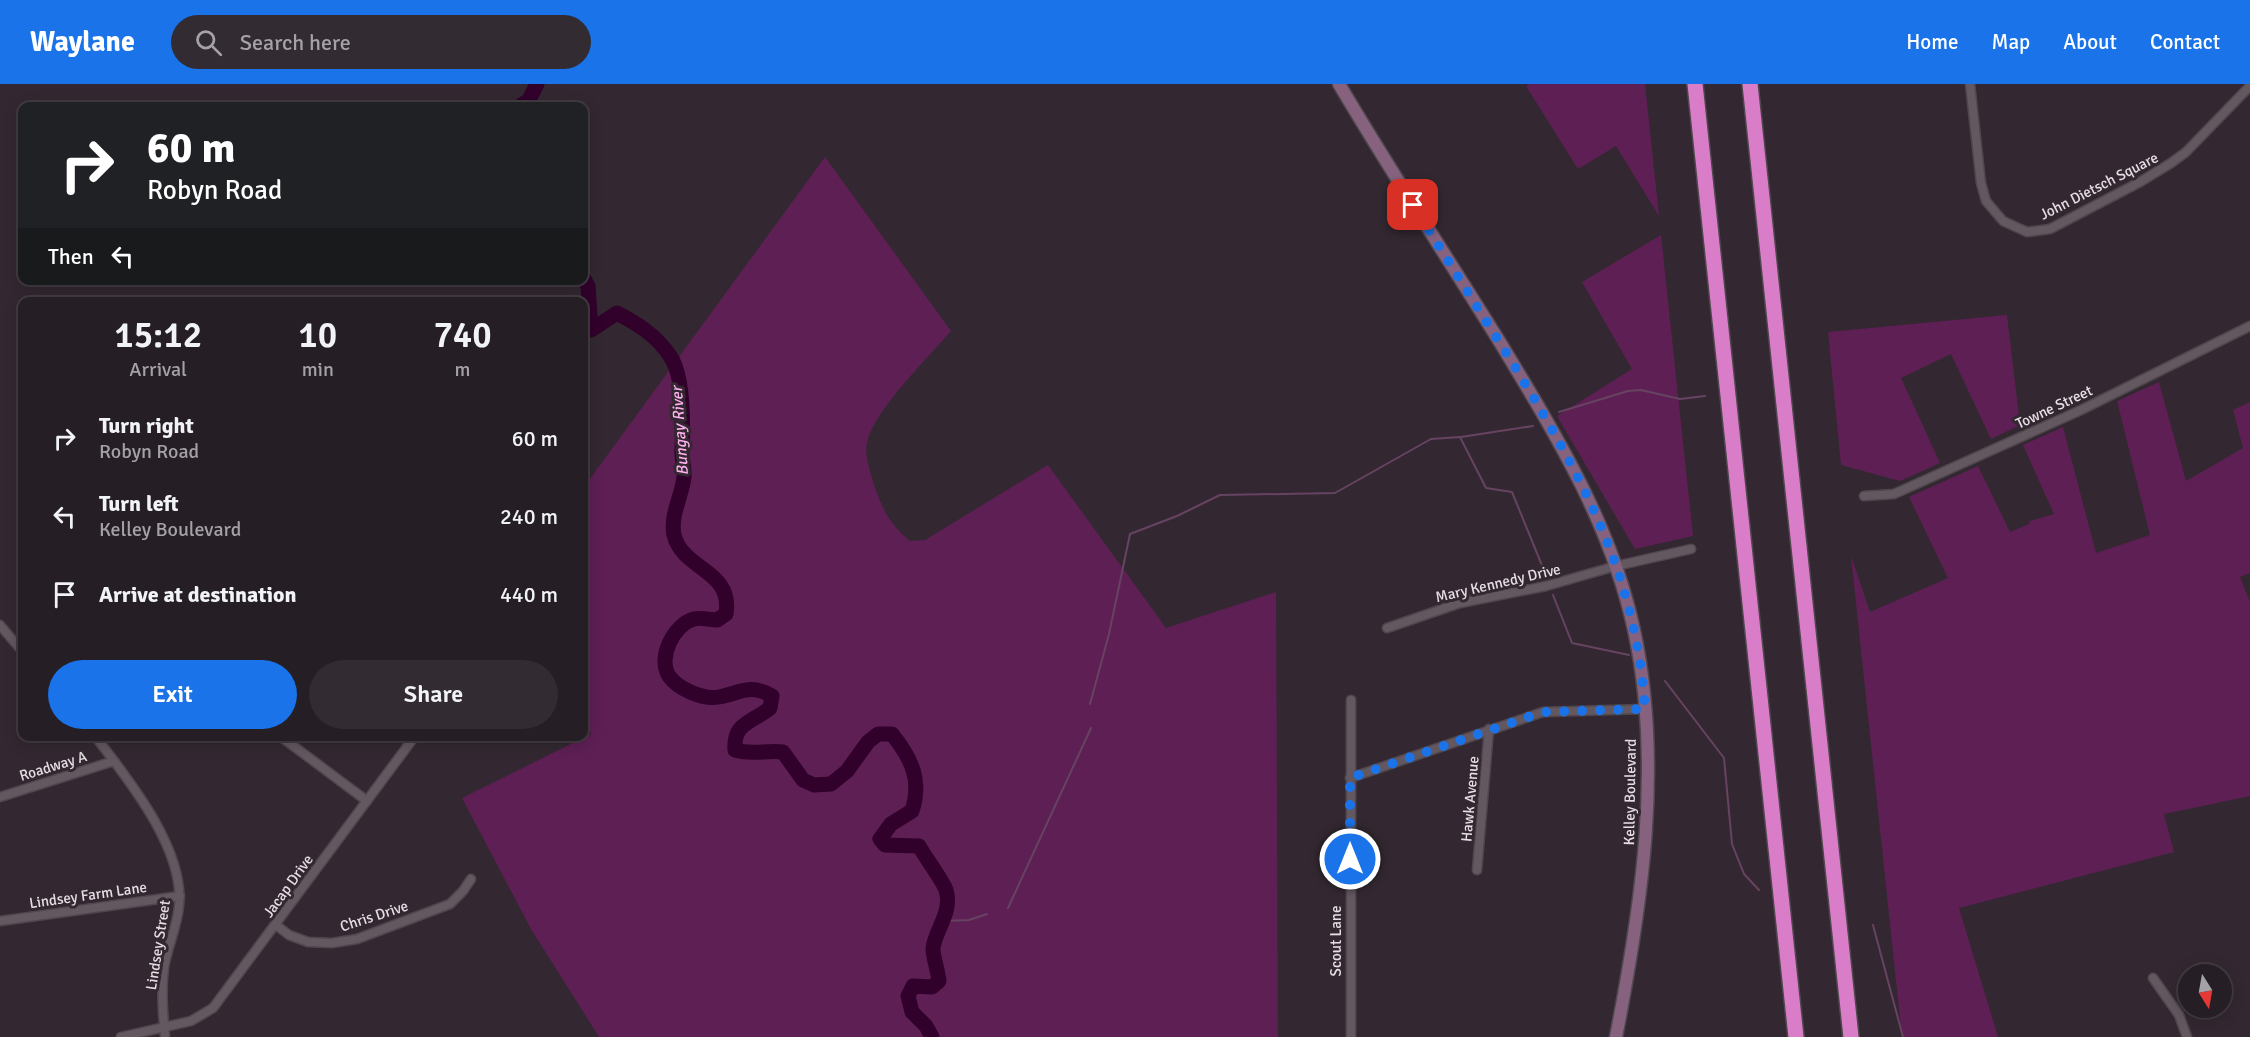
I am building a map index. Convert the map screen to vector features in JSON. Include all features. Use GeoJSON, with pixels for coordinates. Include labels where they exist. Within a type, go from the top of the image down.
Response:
{"type":"FeatureCollection","features":[{"type":"Feature","properties":{"kind":"highway"},"geometry":{"type":"LineString","coordinates":[[1695,84],[1796,1037]]}},
{"type":"Feature","properties":{"kind":"highway"},"geometry":{"type":"LineString","coordinates":[[1750,84],[1851,1037]]}},
{"type":"Feature","properties":{"kind":"main road","name":"Kelley Boulevard"},"geometry":{"type":"LineString","coordinates":[[1339,84],[1552,428],[1595,510],[1616,566],[1634,629],[1647,736],[1644,846],[1633,938],[1616,1037]]}},
{"type":"Feature","properties":{"kind":"street","name":"John Dietsch Square"},"geometry":{"type":"LineString","coordinates":[[1971,84],[1981,183],[1986,201],[2003,221],[2028,232],[2050,230],[2140,183],[2171,163],[2186,152],[2250,86]]}},
{"type":"Feature","properties":{"kind":"street","name":"Towne Street"},"geometry":{"type":"LineString","coordinates":[[1864,496],[1881,497],[1894,494],[2081,410],[2250,326]]}},
{"type":"Feature","properties":{"kind":"street"},"geometry":{"type":"LineString","coordinates":[[1616,566],[1691,549]]}},
{"type":"Feature","properties":{"kind":"street","name":"Mary Kennedy Drive"},"geometry":{"type":"LineString","coordinates":[[1387,628],[1460,603],[1546,586],[1616,566]]}},
{"type":"Feature","properties":{"kind":"street"},"geometry":{"type":"LineString","coordinates":[[0,625],[18,646]]}},
{"type":"Feature","properties":{"kind":"street","name":"Scout Lane"},"geometry":{"type":"LineString","coordinates":[[1351,1037],[1352,700]]}},
{"type":"Feature","properties":{"kind":"street"},"geometry":{"type":"LineString","coordinates":[[1350,778],[1543,712],[1645,709]]}},
{"type":"Feature","properties":{"kind":"street","name":"Hawk Avenue"},"geometry":{"type":"LineString","coordinates":[[1477,870],[1489,729]]}},
{"type":"Feature","properties":{"kind":"street","name":"Lindsey Street"},"geometry":{"type":"LineString","coordinates":[[99,741],[140,798],[161,834],[175,871],[180,896],[176,930],[164,966],[162,992],[165,1037]]}},
{"type":"Feature","properties":{"kind":"street"},"geometry":{"type":"LineString","coordinates":[[287,741],[367,801]]}},
{"type":"Feature","properties":{"kind":"street","name":"Jacap Drive"},"geometry":{"type":"LineString","coordinates":[[121,1037],[191,1021],[213,1008],[411,741]]}},
{"type":"Feature","properties":{"kind":"street","name":"Roadway A"},"geometry":{"type":"LineString","coordinates":[[0,797],[114,761]]}},
{"type":"Feature","properties":{"kind":"street","name":"Chris Drive"},"geometry":{"type":"LineString","coordinates":[[276,925],[289,934],[308,942],[332,943],[357,939],[450,904],[464,891],[471,879]]}},
{"type":"Feature","properties":{"kind":"street","name":"Lindsey Farm Lane"},"geometry":{"type":"LineString","coordinates":[[0,921],[180,896]]}},
{"type":"Feature","properties":{"kind":"street"},"geometry":{"type":"LineString","coordinates":[[2153,978],[2179,1015],[2187,1037]]}},
{"type":"Feature","properties":{"kind":"shaded area"},"geometry":{"type":"Polygon","coordinates":[[[1530,84],[1645,84],[1659,216],[1616,146],[1578,169],[1526,86],[1530,84]]]}},
{"type":"Feature","properties":{"kind":"shaded area"},"geometry":{"type":"Polygon","coordinates":[[[825,157],[951,331],[891,399],[872,429],[867,442],[868,465],[878,496],[888,517],[903,535],[910,541],[925,540],[1048,465],[1166,628],[1276,592],[1278,1037],[599,1037],[531,929],[462,798],[577,741],[588,741],[588,735],[591,734],[588,728],[588,482],[825,157]]]}},
{"type":"Feature","properties":{"kind":"shaded area"},"geometry":{"type":"Polygon","coordinates":[[[1661,235],[1693,536],[1635,549],[1557,416],[1632,369],[1582,282],[1661,235]]]}},
{"type":"Feature","properties":{"kind":"shaded area"},"geometry":{"type":"Polygon","coordinates":[[[2007,315],[2020,425],[1991,439],[1951,354],[1901,378],[1940,463],[1900,481],[1841,465],[1828,332],[2007,315]]]}},
{"type":"Feature","properties":{"kind":"shaded area"},"geometry":{"type":"Polygon","coordinates":[[[2159,382],[2186,481],[2243,448],[2233,410],[2250,402],[2250,573],[2240,577],[2250,602],[2250,796],[2164,814],[2174,852],[1959,908],[1998,1037],[1902,1037],[1851,556],[1870,612],[1948,578],[1909,497],[1978,466],[2010,532],[2029,524],[2030,521],[2054,514],[2023,445],[2063,427],[2096,553],[2150,535],[2117,401],[2159,382]]]}},
{"type":"Feature","properties":{"kind":"waterway","name":"Bungay River"},"geometry":{"type":"LineString","coordinates":[[526,102],[537,84]]}},
{"type":"Feature","properties":{"kind":"waterway","name":"Bungay River"},"geometry":{"type":"LineString","coordinates":[[587,285],[591,330],[617,313],[640,326],[653,337],[665,349],[675,365],[682,402],[684,474],[675,513],[674,535],[679,547],[687,556],[715,579],[726,599],[726,614],[717,620],[694,619],[680,627],[674,634],[666,651],[666,669],[669,676],[685,689],[706,697],[719,697],[745,690],[757,690],[772,696],[770,708],[740,729],[735,741],[735,750],[783,752],[803,780],[814,785],[831,784],[847,771],[868,742],[878,734],[892,734],[910,761],[916,790],[912,811],[891,824],[880,839],[885,845],[919,846],[946,890],[947,906],[933,949],[939,981],[932,987],[913,986],[908,996],[912,1012],[926,1026],[932,1037]]}},
{"type":"Feature","properties":{"kind":"waterway"},"geometry":{"type":"LineString","coordinates":[[1559,412],[1628,391],[1641,390],[1680,399],[1705,396]]}},
{"type":"Feature","properties":{"kind":"waterway"},"geometry":{"type":"LineString","coordinates":[[1461,437],[1533,426]]}},
{"type":"Feature","properties":{"kind":"waterway"},"geometry":{"type":"LineString","coordinates":[[1090,704],[1109,634],[1130,534],[1177,516],[1220,495],[1335,493],[1431,439],[1460,437],[1486,488],[1512,492],[1543,568]]}},
{"type":"Feature","properties":{"kind":"waterway"},"geometry":{"type":"LineString","coordinates":[[1553,595],[1572,643],[1629,655]]}},
{"type":"Feature","properties":{"kind":"waterway"},"geometry":{"type":"LineString","coordinates":[[1665,681],[1724,758],[1732,844],[1744,874],[1759,890]]}},
{"type":"Feature","properties":{"kind":"waterway"},"geometry":{"type":"LineString","coordinates":[[1008,908],[1091,728]]}},
{"type":"Feature","properties":{"kind":"waterway"},"geometry":{"type":"LineString","coordinates":[[944,921],[969,920],[987,914]]}},
{"type":"Feature","properties":{"kind":"waterway"},"geometry":{"type":"LineString","coordinates":[[1873,925],[1903,1037]]}},
{"type":"Feature","properties":{"kind":"route"},"geometry":{"type":"LineString","coordinates":[[1350,859],[1350,778],[1543,712],[1645,709],[1634,629],[1612,554],[1595,510],[1552,428],[1413,205]]}}]}
